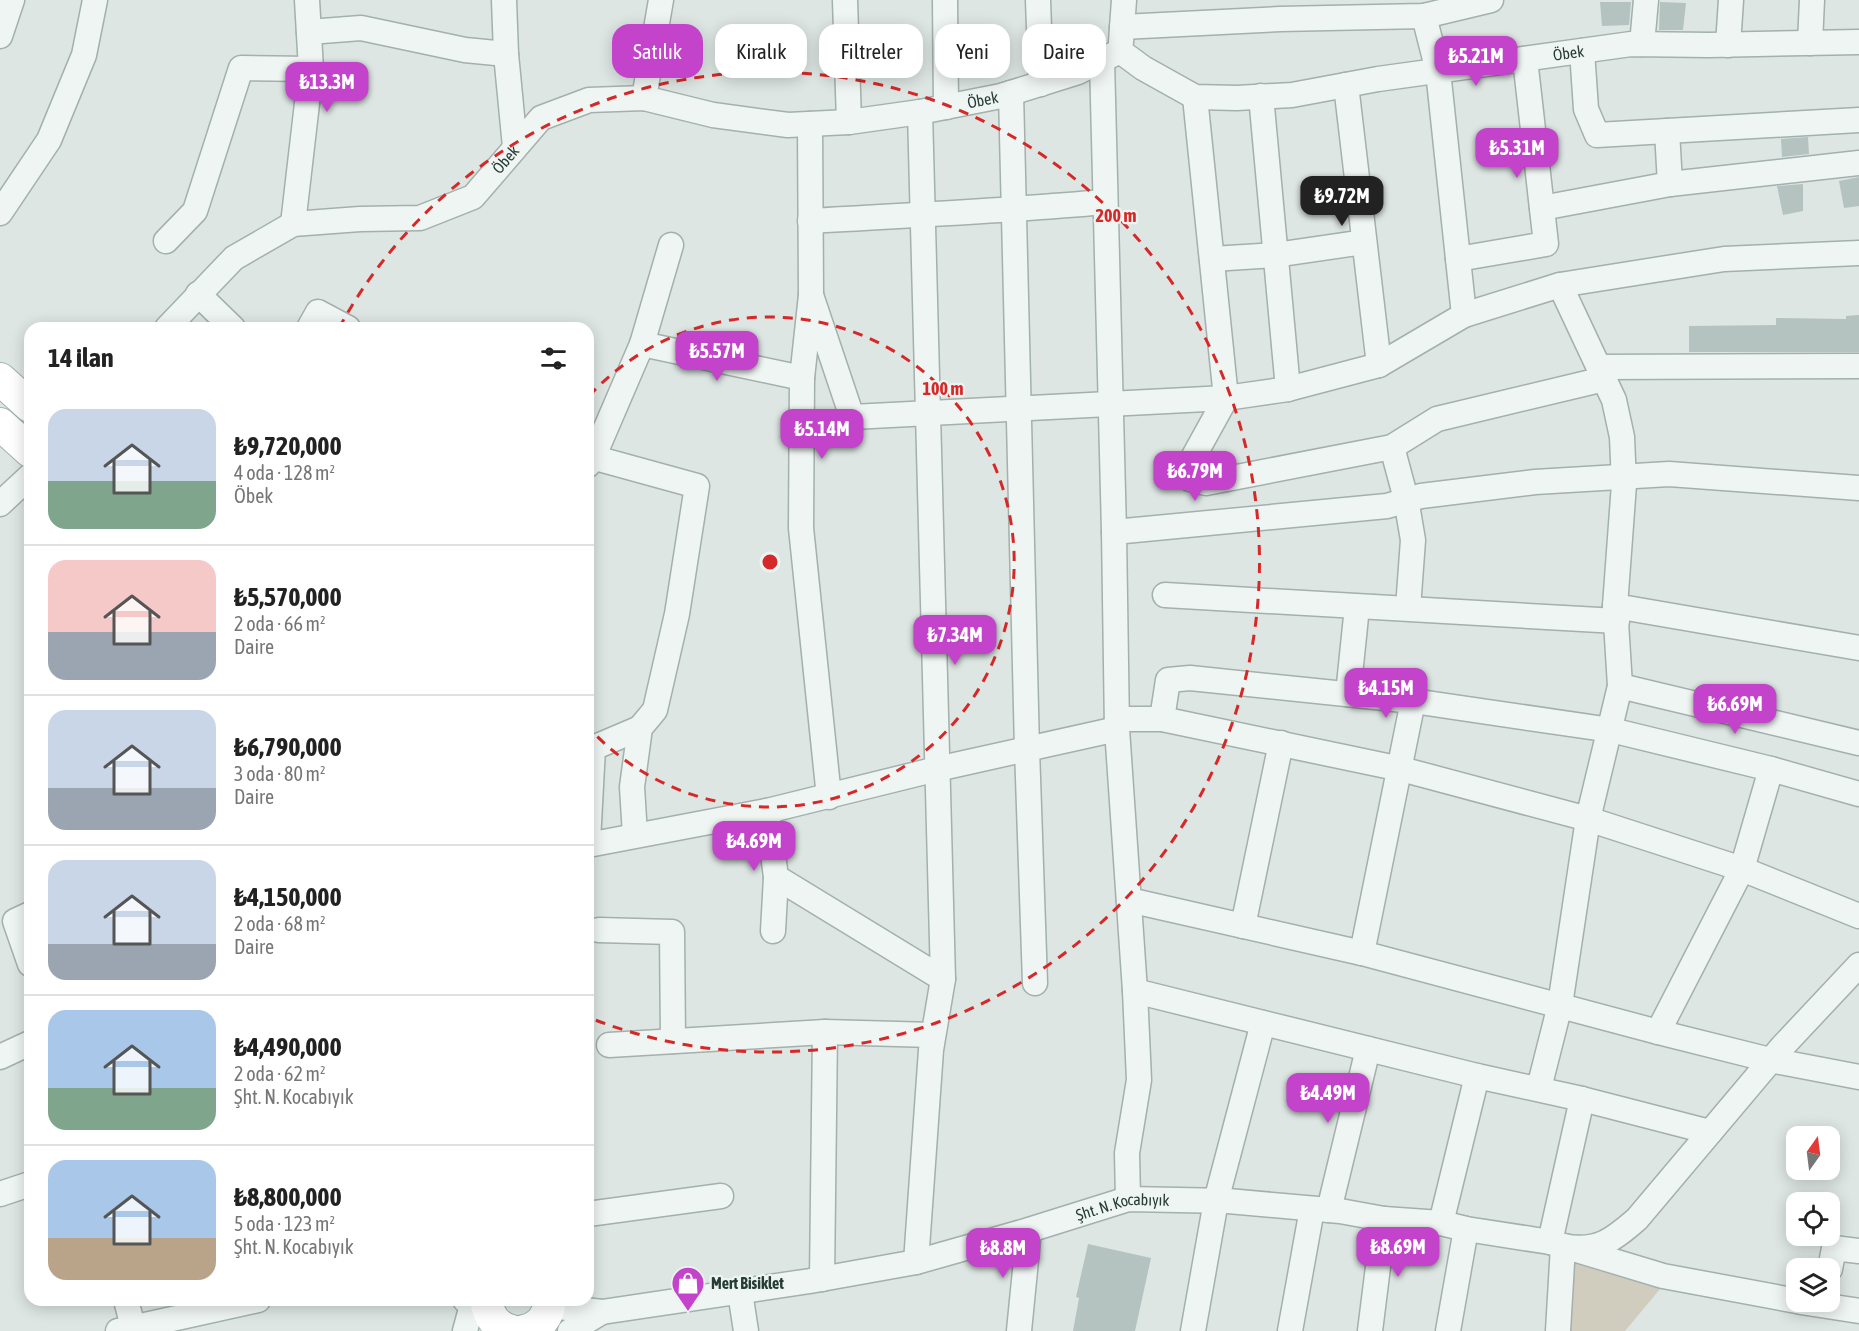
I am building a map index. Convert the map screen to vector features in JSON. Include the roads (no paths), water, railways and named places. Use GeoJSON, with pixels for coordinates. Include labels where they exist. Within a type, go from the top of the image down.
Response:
{"type":"FeatureCollection","features":[{"type":"Feature","properties":{"kind":"main road"},"geometry":{"type":"LineString","coordinates":[[0,379],[24,401]]}},
{"type":"Feature","properties":{"kind":"main road"},"geometry":{"type":"LineString","coordinates":[[0,424],[24,446]]}},
{"type":"Feature","properties":{"kind":"street"},"geometry":{"type":"LineString","coordinates":[[0,36],[12,0]]}},
{"type":"Feature","properties":{"kind":"street"},"geometry":{"type":"LineString","coordinates":[[0,213],[49,140],[84,55],[95,0]]}},
{"type":"Feature","properties":{"kind":"street"},"geometry":{"type":"LineString","coordinates":[[293,224],[311,69],[308,0]]}},
{"type":"Feature","properties":{"kind":"street"},"geometry":{"type":"LineString","coordinates":[[504,0],[506,54],[515,147]]}},
{"type":"Feature","properties":{"kind":"street"},"geometry":{"type":"LineString","coordinates":[[644,98],[661,0]]}},
{"type":"Feature","properties":{"kind":"street"},"geometry":{"type":"LineString","coordinates":[[845,0],[849,122]]}},
{"type":"Feature","properties":{"kind":"street"},"geometry":{"type":"LineString","coordinates":[[945,0],[946,107]]}},
{"type":"Feature","properties":{"kind":"street"},"geometry":{"type":"LineString","coordinates":[[1038,0],[1041,84]]}},
{"type":"Feature","properties":{"kind":"street"},"geometry":{"type":"LineString","coordinates":[[1124,0],[1115,46],[1104,202],[1117,724],[1139,1080],[1127,1153],[1128,1199]]}},
{"type":"Feature","properties":{"kind":"street"},"geometry":{"type":"LineString","coordinates":[[1115,46],[1280,20],[1424,16],[1491,0]]}},
{"type":"Feature","properties":{"kind":"street"},"geometry":{"type":"LineString","coordinates":[[1642,44],[1646,0]]}},
{"type":"Feature","properties":{"kind":"street"},"geometry":{"type":"LineString","coordinates":[[1728,45],[1731,0]]}},
{"type":"Feature","properties":{"kind":"street"},"geometry":{"type":"LineString","coordinates":[[1810,43],[1812,0]]}},
{"type":"Feature","properties":{"kind":"street"},"geometry":{"type":"LineString","coordinates":[[1424,16],[1438,71],[1464,315]]}},
{"type":"Feature","properties":{"kind":"street"},"geometry":{"type":"LineString","coordinates":[[309,32],[361,28],[465,50],[506,54]]}},
{"type":"Feature","properties":{"kind":"street","name":"Öbek"},"geometry":{"type":"LineString","coordinates":[[1195,97],[1292,95],[1438,71],[1631,44],[1728,45],[1859,42]]}},
{"type":"Feature","properties":{"kind":"street"},"geometry":{"type":"LineString","coordinates":[[1115,46],[1143,68],[1195,97],[1226,398],[1189,465],[1190,479],[1206,483],[1392,447],[1437,419],[1601,373],[1859,366]]}},
{"type":"Feature","properties":{"kind":"street","name":"Öbek"},"geometry":{"type":"LineString","coordinates":[[172,322],[234,258],[293,224],[360,219],[420,218],[473,197],[541,118],[589,100],[644,98],[713,115],[788,125],[849,122],[920,112],[1011,93],[1078,72],[1115,46]]}},
{"type":"Feature","properties":{"kind":"street"},"geometry":{"type":"LineString","coordinates":[[1582,51],[1586,109],[1597,135],[1859,120]]}},
{"type":"Feature","properties":{"kind":"street"},"geometry":{"type":"LineString","coordinates":[[1458,259],[1546,244],[1525,60]]}},
{"type":"Feature","properties":{"kind":"street"},"geometry":{"type":"LineString","coordinates":[[166,241],[195,212],[242,68],[311,69]]}},
{"type":"Feature","properties":{"kind":"street"},"geometry":{"type":"LineString","coordinates":[[1346,85],[1379,365]]}},
{"type":"Feature","properties":{"kind":"street"},"geometry":{"type":"LineString","coordinates":[[1011,93],[1035,982]]}},
{"type":"Feature","properties":{"kind":"street"},"geometry":{"type":"LineString","coordinates":[[1260,96],[1288,389]]}},
{"type":"Feature","properties":{"kind":"street"},"geometry":{"type":"LineString","coordinates":[[916,1262],[933,1035],[943,979],[920,112]]}},
{"type":"Feature","properties":{"kind":"street"},"geometry":{"type":"LineString","coordinates":[[810,124],[811,295],[802,378],[801,528],[829,797]]}},
{"type":"Feature","properties":{"kind":"street"},"geometry":{"type":"LineString","coordinates":[[1667,131],[1670,184]]}},
{"type":"Feature","properties":{"kind":"street"},"geometry":{"type":"LineString","coordinates":[[1542,208],[1670,184],[1859,163]]}},
{"type":"Feature","properties":{"kind":"street"},"geometry":{"type":"LineString","coordinates":[[810,221],[1014,211],[1104,202]]}},
{"type":"Feature","properties":{"kind":"street"},"geometry":{"type":"LineString","coordinates":[[1212,259],[1275,255],[1364,242]]}},
{"type":"Feature","properties":{"kind":"street"},"geometry":{"type":"LineString","coordinates":[[594,451],[642,344],[671,245]]}},
{"type":"Feature","properties":{"kind":"street"},"geometry":{"type":"LineString","coordinates":[[811,295],[852,417],[1226,398],[1288,389],[1379,365],[1464,315],[1560,285],[1724,259],[1859,253]]}},
{"type":"Feature","properties":{"kind":"street"},"geometry":{"type":"LineString","coordinates":[[1539,1088],[1560,1005],[1588,819],[1620,686],[1616,614],[1623,476],[1622,437],[1614,400],[1560,285]]}},
{"type":"Feature","properties":{"kind":"street"},"geometry":{"type":"LineString","coordinates":[[198,294],[227,322]]}},
{"type":"Feature","properties":{"kind":"street"},"geometry":{"type":"LineString","coordinates":[[312,322],[318,312],[337,322]]}},
{"type":"Feature","properties":{"kind":"street"},"geometry":{"type":"LineString","coordinates":[[642,344],[802,378]]}},
{"type":"Feature","properties":{"kind":"street"},"geometry":{"type":"LineString","coordinates":[[1392,447],[1406,499],[1413,540],[1408,608]]}},
{"type":"Feature","properties":{"kind":"street"},"geometry":{"type":"LineString","coordinates":[[594,461],[697,486],[677,614],[655,710],[640,728],[594,748]]}},
{"type":"Feature","properties":{"kind":"street"},"geometry":{"type":"LineString","coordinates":[[1114,532],[1387,506],[1406,499],[1535,482],[1623,476],[1669,474],[1859,488]]}},
{"type":"Feature","properties":{"kind":"street"},"geometry":{"type":"LineString","coordinates":[[0,504],[24,482]]}},
{"type":"Feature","properties":{"kind":"street"},"geometry":{"type":"LineString","coordinates":[[1165,595],[1357,607],[1616,614],[1859,648]]}},
{"type":"Feature","properties":{"kind":"street"},"geometry":{"type":"LineString","coordinates":[[1348,694],[1357,607]]}},
{"type":"Feature","properties":{"kind":"street"},"geometry":{"type":"LineString","coordinates":[[1162,719],[1168,680],[1191,678],[1348,694],[1413,701],[1611,730],[1771,769],[1859,794]]}},
{"type":"Feature","properties":{"kind":"street"},"geometry":{"type":"LineString","coordinates":[[1620,686],[1859,743]]}},
{"type":"Feature","properties":{"kind":"street"},"geometry":{"type":"LineString","coordinates":[[1362,953],[1413,701]]}},
{"type":"Feature","properties":{"kind":"street"},"geometry":{"type":"LineString","coordinates":[[594,842],[768,811],[1027,749],[1117,724],[1162,719],[1401,769],[1588,819],[1742,869],[1859,916]]}},
{"type":"Feature","properties":{"kind":"street"},"geometry":{"type":"LineString","coordinates":[[635,836],[632,787],[640,728]]}},
{"type":"Feature","properties":{"kind":"street"},"geometry":{"type":"LineString","coordinates":[[1243,926],[1281,744]]}},
{"type":"Feature","properties":{"kind":"street"},"geometry":{"type":"LineString","coordinates":[[1658,1032],[1742,869],[1771,769]]}},
{"type":"Feature","properties":{"kind":"street"},"geometry":{"type":"LineString","coordinates":[[768,811],[776,877],[773,931]]}},
{"type":"Feature","properties":{"kind":"street"},"geometry":{"type":"LineString","coordinates":[[776,877],[943,979]]}},
{"type":"Feature","properties":{"kind":"street"},"geometry":{"type":"LineString","coordinates":[[1129,900],[1362,953],[1770,1060],[1859,1077]]}},
{"type":"Feature","properties":{"kind":"street"},"geometry":{"type":"LineString","coordinates":[[24,917],[15,921],[24,947]]}},
{"type":"Feature","properties":{"kind":"street"},"geometry":{"type":"LineString","coordinates":[[598,930],[672,932],[673,1041]]}},
{"type":"Feature","properties":{"kind":"street"},"geometry":{"type":"LineString","coordinates":[[1557,1244],[1579,1250],[1615,1239],[1637,1219],[1770,1060],[1850,985],[1859,965]]}},
{"type":"Feature","properties":{"kind":"street"},"geometry":{"type":"LineString","coordinates":[[1135,991],[1477,1076],[1539,1088],[1710,1132]]}},
{"type":"Feature","properties":{"kind":"street"},"geometry":{"type":"LineString","coordinates":[[1193,1331],[1216,1201],[1263,1023]]}},
{"type":"Feature","properties":{"kind":"street"},"geometry":{"type":"LineString","coordinates":[[609,1045],[825,1032],[933,1035]]}},
{"type":"Feature","properties":{"kind":"street"},"geometry":{"type":"LineString","coordinates":[[822,1279],[825,1032]]}},
{"type":"Feature","properties":{"kind":"street"},"geometry":{"type":"LineString","coordinates":[[0,1057],[24,1046]]}},
{"type":"Feature","properties":{"kind":"street"},"geometry":{"type":"LineString","coordinates":[[1290,1331],[1321,1209],[1368,1049]]}},
{"type":"Feature","properties":{"kind":"street"},"geometry":{"type":"LineString","coordinates":[[1441,1223],[1477,1076]]}},
{"type":"Feature","properties":{"kind":"street"},"geometry":{"type":"LineString","coordinates":[[1558,1331],[1557,1244],[1582,1099]]}},
{"type":"Feature","properties":{"kind":"street"},"geometry":{"type":"LineString","coordinates":[[0,1194],[24,1186]]}},
{"type":"Feature","properties":{"kind":"street"},"geometry":{"type":"LineString","coordinates":[[594,1213],[721,1196]]}},
{"type":"Feature","properties":{"kind":"street","name":"Şht. N. Kocabıyık"},"geometry":{"type":"LineString","coordinates":[[506,1318],[602,1312],[932,1260],[1128,1199],[1216,1201],[1321,1209],[1384,1219],[1441,1223],[1557,1244],[1663,1276],[1786,1298]]}},
{"type":"Feature","properties":{"kind":"street"},"geometry":{"type":"LineString","coordinates":[[1370,1331],[1384,1219]]}},
{"type":"Feature","properties":{"kind":"street"},"geometry":{"type":"LineString","coordinates":[[1448,1331],[1466,1229]]}},
{"type":"Feature","properties":{"kind":"street"},"geometry":{"type":"LineString","coordinates":[[1019,1331],[1029,1230]]}},
{"type":"Feature","properties":{"kind":"street"},"geometry":{"type":"LineString","coordinates":[[1832,1258],[1834,1248],[1859,1251]]}},
{"type":"Feature","properties":{"kind":"street"},"geometry":{"type":"LineString","coordinates":[[740,1292],[746,1331]]}},
{"type":"Feature","properties":{"kind":"street"},"geometry":{"type":"LineString","coordinates":[[126,1306],[126,1329],[231,1306]]}},
{"type":"Feature","properties":{"kind":"street","name":"Şht. N. Kocabıyık"},"geometry":{"type":"LineString","coordinates":[[1840,1308],[1859,1311]]}},
{"type":"Feature","properties":{"kind":"street"},"geometry":{"type":"LineString","coordinates":[[570,1331],[602,1312]]}},
{"type":"Feature","properties":{"kind":"place","name":"Mert Bisiklet"},"geometry":{"type":"Point","coordinates":[688,1312]}}]}
